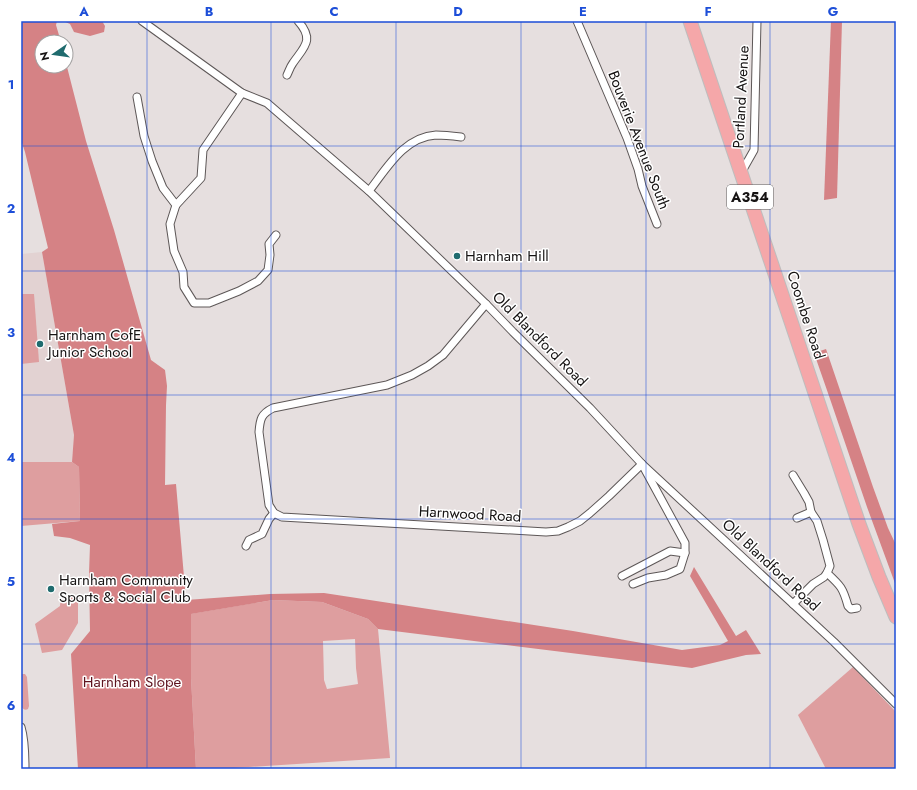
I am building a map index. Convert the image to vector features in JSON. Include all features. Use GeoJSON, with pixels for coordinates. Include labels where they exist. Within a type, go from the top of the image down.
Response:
{"type":"FeatureCollection","features":[{"type":"Feature","properties":{"kind":"highway","name":"Coombe Road"},"geometry":{"type":"LineString","coordinates":[[690,21],[859,524],[874,565],[896,617]]}},
{"type":"Feature","properties":{"kind":"street","name":"Old Blandford Road"},"geometry":{"type":"LineString","coordinates":[[142,21],[242,93],[267,103],[369,191],[486,304],[590,408],[642,464],[834,642],[896,704]]}},
{"type":"Feature","properties":{"kind":"street"},"geometry":{"type":"LineString","coordinates":[[287,75],[291,65],[306,45],[306,31],[298,21]]}},
{"type":"Feature","properties":{"kind":"street","name":"Bouverie Avenue South"},"geometry":{"type":"LineString","coordinates":[[577,21],[627,138],[638,169],[642,186],[657,224]]}},
{"type":"Feature","properties":{"kind":"street","name":"Portland Avenue"},"geometry":{"type":"LineString","coordinates":[[741,173],[754,150],[757,21]]}},
{"type":"Feature","properties":{"kind":"street"},"geometry":{"type":"LineString","coordinates":[[242,93],[203,150],[201,178],[176,205],[170,224],[174,251],[183,272],[184,287],[194,303],[209,303],[239,291],[258,281],[268,270],[270,254],[269,244],[276,235]]}},
{"type":"Feature","properties":{"kind":"street"},"geometry":{"type":"LineString","coordinates":[[137,97],[144,136],[152,161],[163,188],[176,205]]}},
{"type":"Feature","properties":{"kind":"street"},"geometry":{"type":"LineString","coordinates":[[369,191],[398,155],[409,144],[436,135],[461,137]]}},
{"type":"Feature","properties":{"kind":"street"},"geometry":{"type":"LineString","coordinates":[[246,546],[249,540],[262,534],[269,519],[274,513],[269,505],[259,432],[260,421],[266,411],[273,408],[382,386],[412,374],[428,366],[443,355],[486,304]]}},
{"type":"Feature","properties":{"kind":"street"},"geometry":{"type":"LineString","coordinates":[[633,584],[648,578],[666,575],[680,569],[685,553],[684,544],[642,464]]}},
{"type":"Feature","properties":{"kind":"street","name":"Harnwood Road"},"geometry":{"type":"LineString","coordinates":[[274,513],[282,517],[546,532],[558,531],[568,527],[590,513],[642,464]]}},
{"type":"Feature","properties":{"kind":"street"},"geometry":{"type":"LineString","coordinates":[[793,604],[813,584],[824,577],[830,566],[817,521],[811,512],[809,502],[794,475]]}},
{"type":"Feature","properties":{"kind":"street"},"geometry":{"type":"LineString","coordinates":[[797,518],[811,512]]}},
{"type":"Feature","properties":{"kind":"street"},"geometry":{"type":"LineString","coordinates":[[622,576],[670,551],[685,553]]}},
{"type":"Feature","properties":{"kind":"street"},"geometry":{"type":"LineString","coordinates":[[827,573],[844,591],[849,610],[846,614]]}},
{"type":"Feature","properties":{"kind":"street"},"geometry":{"type":"LineString","coordinates":[[848,606],[851,609],[857,608]]}},
{"type":"Feature","properties":{"kind":"street"},"geometry":{"type":"LineString","coordinates":[[21,727],[25,751],[25,769]]}},
{"type":"Feature","properties":{"kind":"shaded area","name":"Harnham CofE Junior School"},"geometry":{"type":"Polygon","coordinates":[[[42,252],[74,435],[72,462],[21,462],[21,254],[42,252]]]}},
{"type":"Feature","properties":{"kind":"shaded area"},"geometry":{"type":"Polygon","coordinates":[[[21,294],[34,294],[39,362],[21,364],[21,294]]]}},
{"type":"Feature","properties":{"kind":"shaded area"},"geometry":{"type":"Polygon","coordinates":[[[21,462],[72,462],[79,467],[80,521],[21,526],[21,462]]]}},
{"type":"Feature","properties":{"kind":"shaded area"},"geometry":{"type":"Polygon","coordinates":[[[78,595],[78,623],[62,650],[42,653],[35,624],[60,606],[61,596],[78,595]]]}},
{"type":"Feature","properties":{"kind":"shaded area"},"geometry":{"type":"Polygon","coordinates":[[[273,600],[322,602],[368,619],[378,629],[390,758],[219,769],[196,769],[191,678],[190,614],[273,600]],[[355,639],[323,641],[324,680],[327,689],[358,684],[355,639]]]}},
{"type":"Feature","properties":{"kind":"shaded area"},"geometry":{"type":"Polygon","coordinates":[[[853,667],[896,712],[896,769],[826,769],[798,715],[853,667]]]}},
{"type":"Feature","properties":{"kind":"shaded area"},"geometry":{"type":"Polygon","coordinates":[[[21,674],[25,674],[27,677],[29,706],[26,710],[21,706],[21,674]]]}},
{"type":"Feature","properties":{"kind":"green space","name":"Harnham Slope"},"geometry":{"type":"Polygon","coordinates":[[[21,21],[57,21],[56,25],[59,34],[34,34],[34,74],[69,74],[86,141],[114,230],[151,360],[165,370],[167,386],[165,485],[176,484],[186,600],[270,594],[324,593],[573,631],[682,650],[720,645],[728,641],[690,576],[694,567],[736,636],[746,630],[761,654],[746,655],[692,668],[378,629],[368,619],[322,602],[273,600],[191,614],[191,678],[196,769],[78,769],[71,654],[90,631],[90,545],[70,538],[54,536],[52,524],[80,521],[79,467],[72,462],[74,435],[42,252],[48,248],[21,140],[21,21]]]}},
{"type":"Feature","properties":{"kind":"green space"},"geometry":{"type":"Polygon","coordinates":[[[63,21],[102,21],[105,26],[104,32],[90,36],[74,32],[70,24],[63,21]]]}},
{"type":"Feature","properties":{"kind":"green space"},"geometry":{"type":"Polygon","coordinates":[[[831,21],[842,21],[837,198],[824,200],[831,21]]]}},
{"type":"Feature","properties":{"kind":"green space"},"geometry":{"type":"Polygon","coordinates":[[[826,349],[873,487],[896,545],[896,586],[814,353],[826,349]]]}},
{"type":"Feature","properties":{"kind":"place","name":"Harnham Hill"},"geometry":{"type":"Point","coordinates":[457,256]}},
{"type":"Feature","properties":{"kind":"place","name":"Harnham CofE Junior School"},"geometry":{"type":"Point","coordinates":[40,344]}},
{"type":"Feature","properties":{"kind":"place","name":"Harnham Community Sports & Social Club"},"geometry":{"type":"Point","coordinates":[51,589]}}]}
